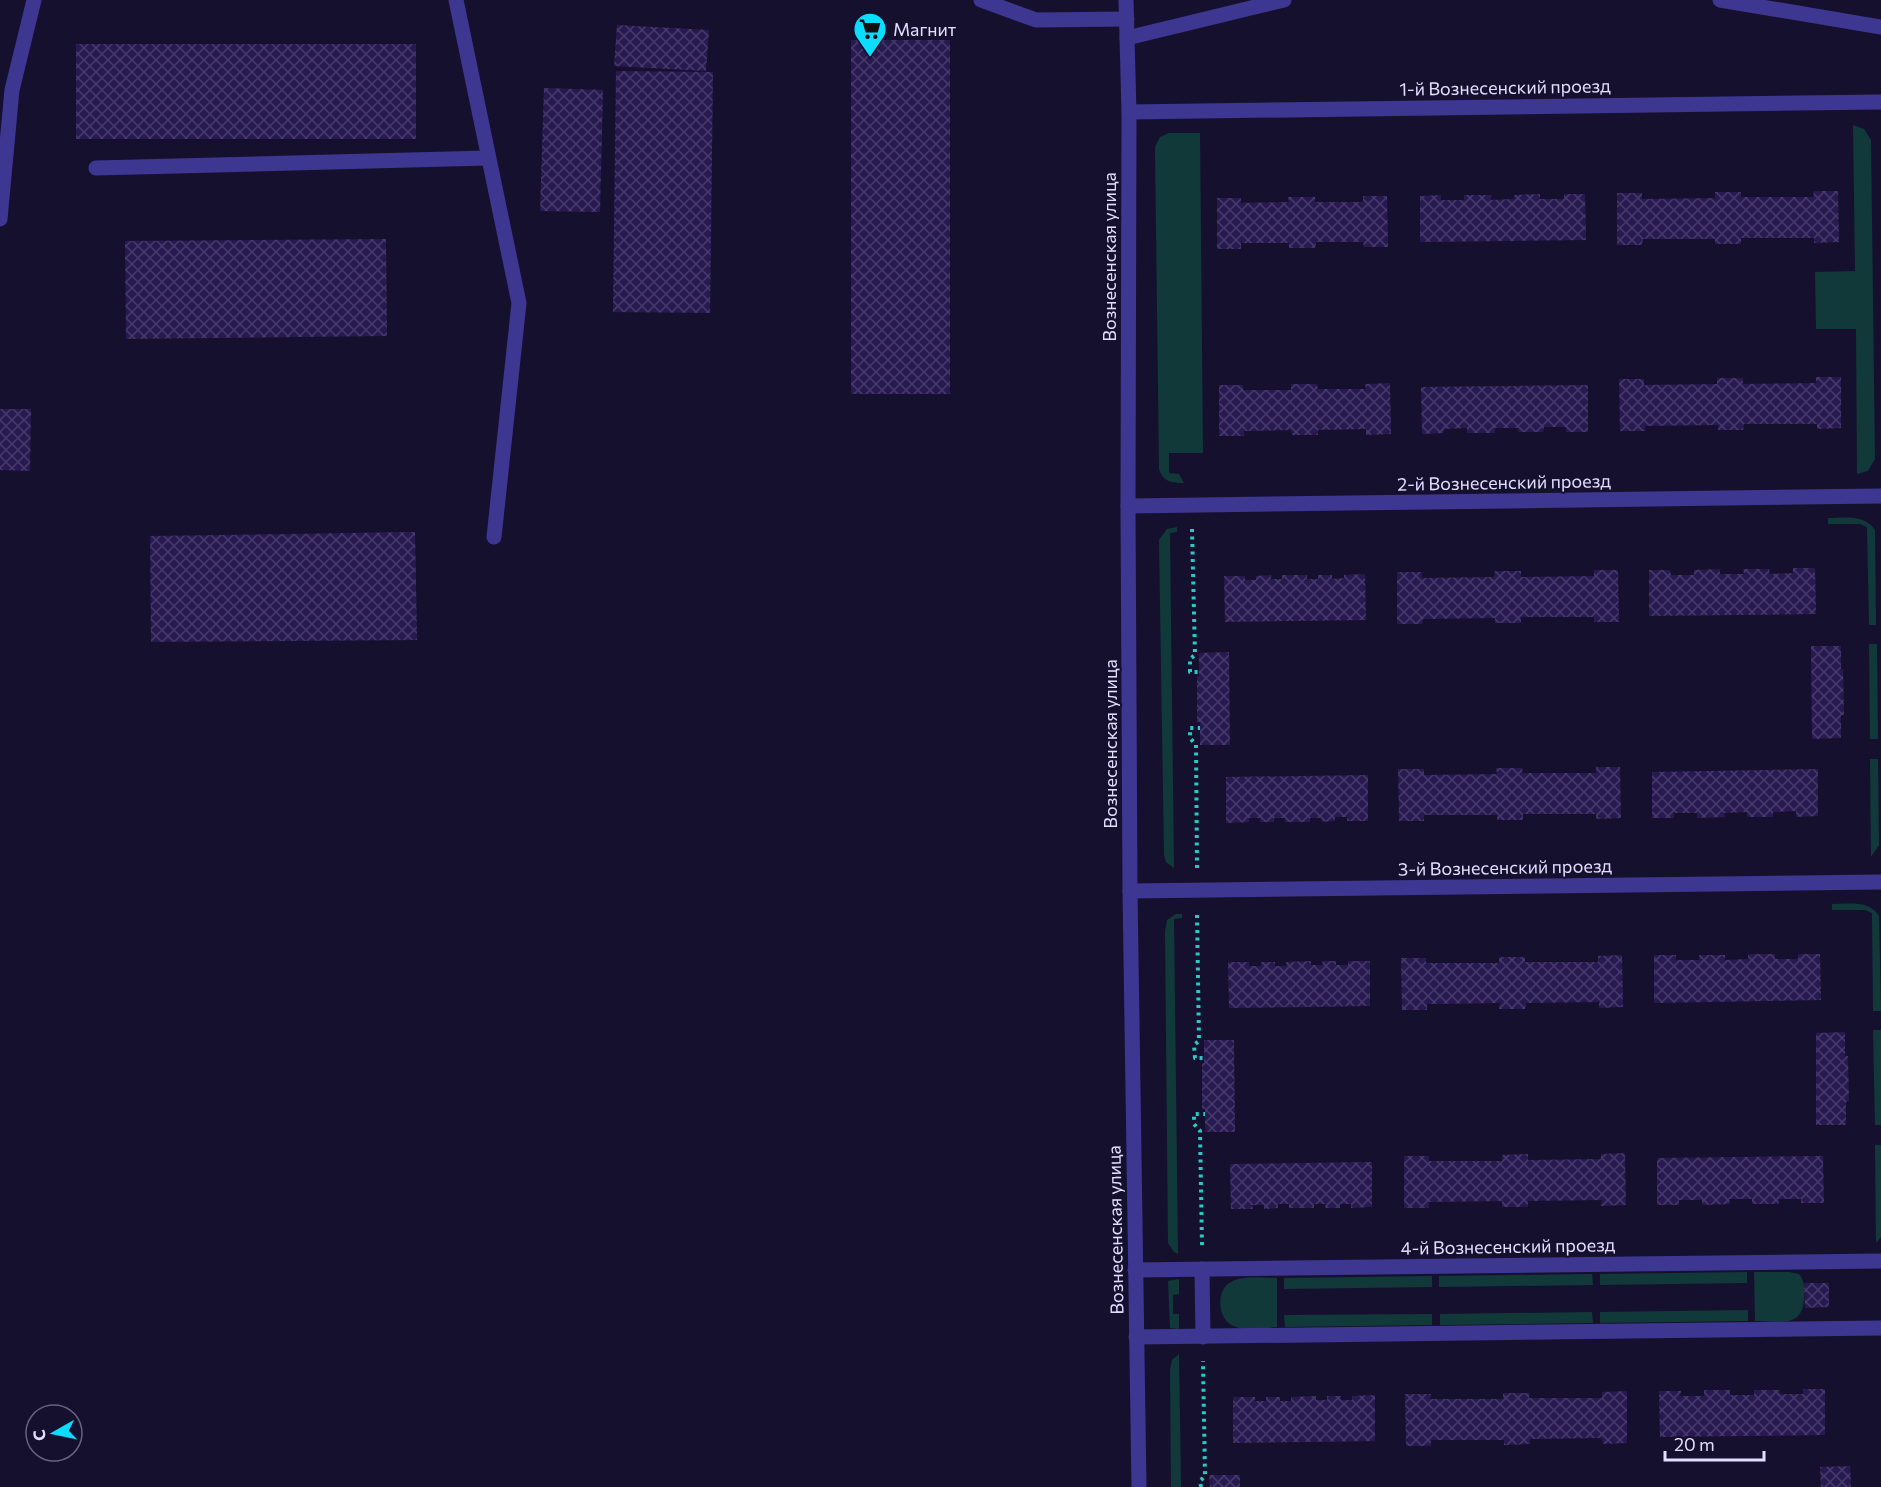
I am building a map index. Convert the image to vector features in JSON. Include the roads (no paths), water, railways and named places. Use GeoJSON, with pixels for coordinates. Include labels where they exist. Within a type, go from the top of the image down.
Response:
{"type":"FeatureCollection","features":[{"type":"Feature","properties":{"kind":"street"},"geometry":{"type":"LineString","coordinates":[[0,219],[12,90],[34,0]]}},
{"type":"Feature","properties":{"kind":"street"},"geometry":{"type":"LineString","coordinates":[[456,0],[519,303],[494,537]]}},
{"type":"Feature","properties":{"kind":"street"},"geometry":{"type":"LineString","coordinates":[[981,0],[1036,20],[1126,19]]}},
{"type":"Feature","properties":{"kind":"street","name":"Вознесенская улица"},"geometry":{"type":"LineString","coordinates":[[1126,0],[1130,111],[1128,506],[1130,891],[1139,1487]]}},
{"type":"Feature","properties":{"kind":"street"},"geometry":{"type":"LineString","coordinates":[[1127,38],[1284,0]]}},
{"type":"Feature","properties":{"kind":"street"},"geometry":{"type":"LineString","coordinates":[[1720,0],[1881,27]]}},
{"type":"Feature","properties":{"kind":"street","name":"1-й Вознесенский проезд"},"geometry":{"type":"LineString","coordinates":[[1130,111],[1881,102]]}},
{"type":"Feature","properties":{"kind":"street"},"geometry":{"type":"LineString","coordinates":[[96,168],[488,158]]}},
{"type":"Feature","properties":{"kind":"street","name":"2-й Вознесенский проезд"},"geometry":{"type":"LineString","coordinates":[[1128,506],[1881,496]]}},
{"type":"Feature","properties":{"kind":"street","name":"3-й Вознесенский проезд"},"geometry":{"type":"LineString","coordinates":[[1130,891],[1881,882]]}},
{"type":"Feature","properties":{"kind":"street","name":"4-й Вознесенский проезд"},"geometry":{"type":"LineString","coordinates":[[1135,1270],[1881,1261]]}},
{"type":"Feature","properties":{"kind":"street"},"geometry":{"type":"LineString","coordinates":[[1202,1269],[1203,1337]]}},
{"type":"Feature","properties":{"kind":"street"},"geometry":{"type":"LineString","coordinates":[[1136,1337],[1881,1328]]}},
{"type":"Feature","properties":{"kind":"place","name":"Магнит"},"geometry":{"type":"Point","coordinates":[870,58]}}]}
